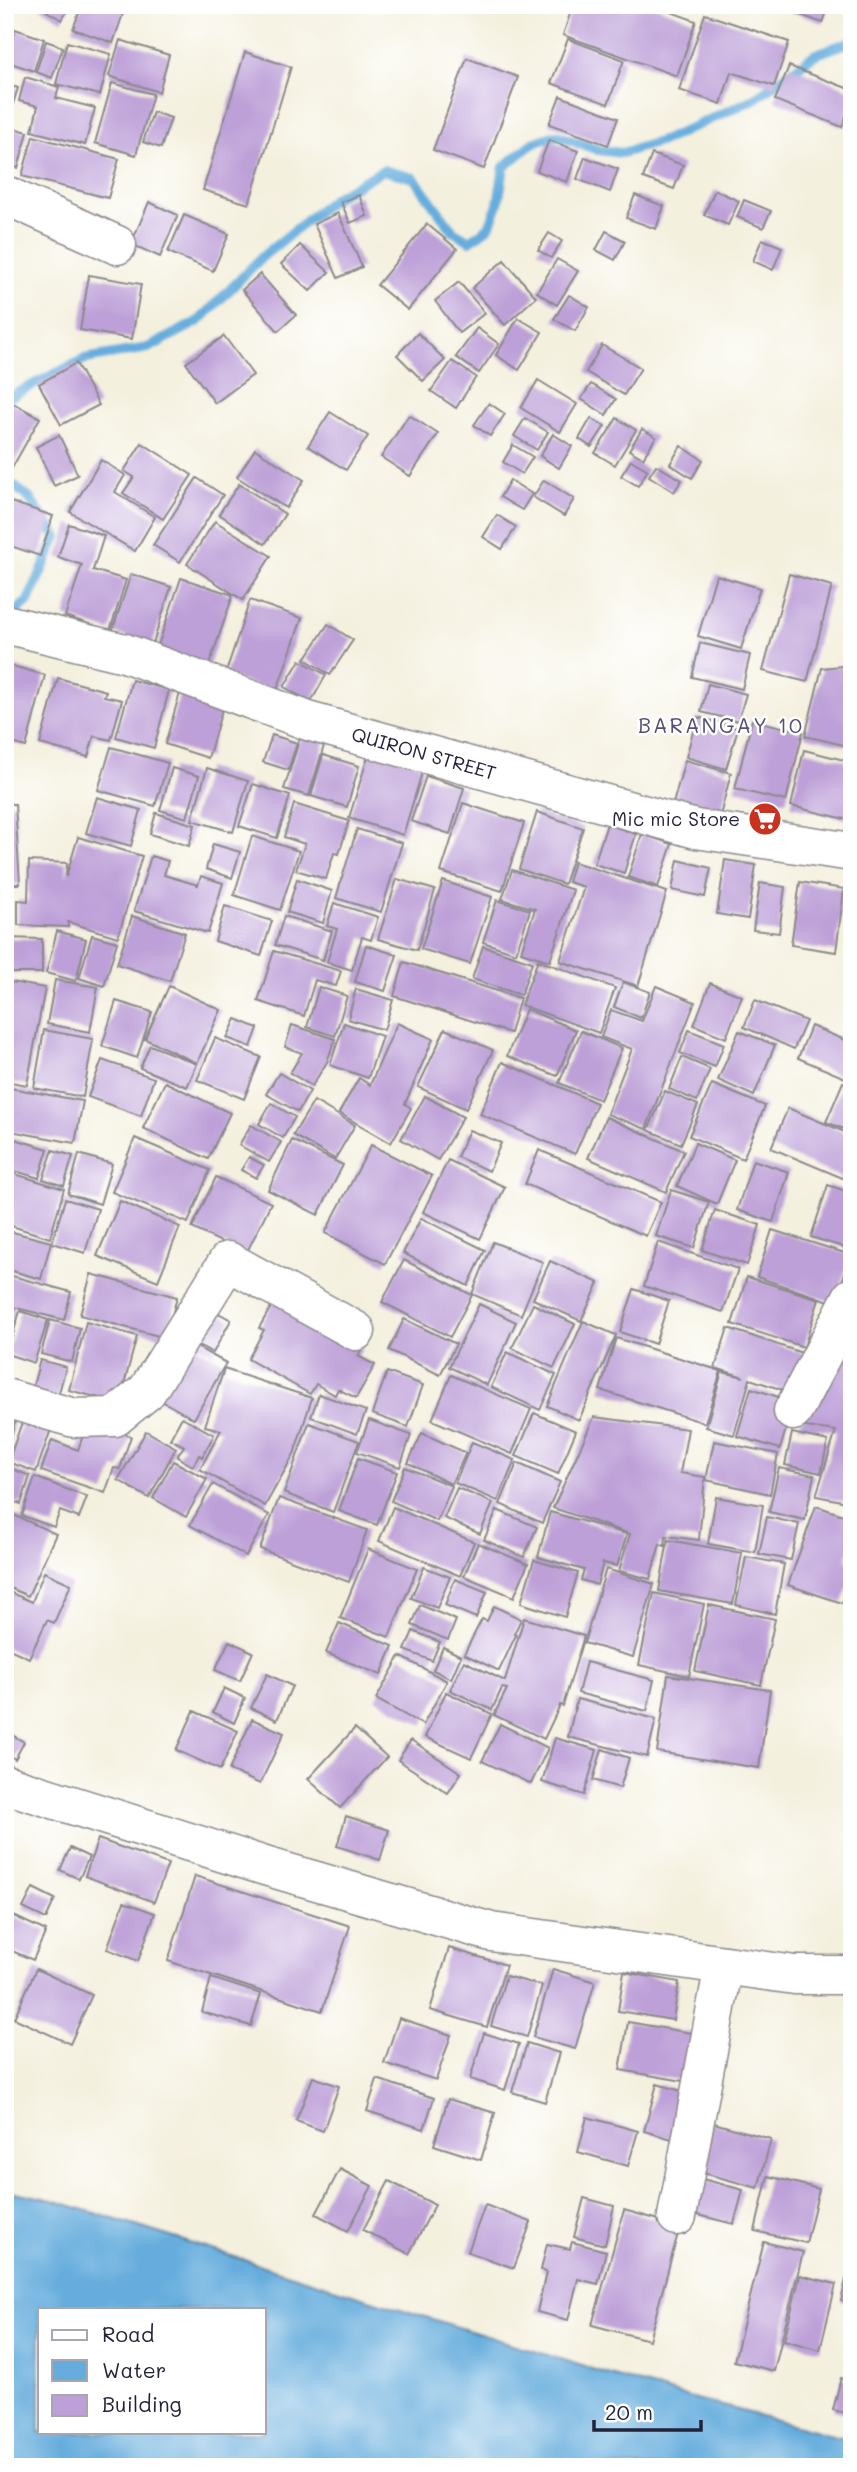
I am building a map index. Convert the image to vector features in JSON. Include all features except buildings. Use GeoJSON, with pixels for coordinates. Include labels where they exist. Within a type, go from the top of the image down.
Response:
{"type":"FeatureCollection","features":[{"type":"Feature","properties":{"kind":"street"},"geometry":{"type":"LineString","coordinates":[[5,195],[117,245]]}},
{"type":"Feature","properties":{"kind":"street","name":"QUIRON STREET"},"geometry":{"type":"LineString","coordinates":[[5,624],[125,653],[311,722],[696,829],[852,852]]}},
{"type":"Feature","properties":{"kind":"street"},"geometry":{"type":"LineString","coordinates":[[5,1398],[74,1418],[115,1417],[147,1391],[228,1261],[356,1331]]}},
{"type":"Feature","properties":{"kind":"street"},"geometry":{"type":"LineString","coordinates":[[793,1411],[852,1297]]}},
{"type":"Feature","properties":{"kind":"street"},"geometry":{"type":"LineString","coordinates":[[5,1783],[265,1866],[491,1932],[795,1975],[852,1975]]}},
{"type":"Feature","properties":{"kind":"street"},"geometry":{"type":"LineString","coordinates":[[677,2216],[724,1965]]}},
{"type":"Feature","properties":{"kind":"water"},"geometry":{"type":"Polygon","coordinates":[[[5,2190],[53,2200],[643,2385],[852,2440],[852,2467],[5,2467],[5,2190]]]}},
{"type":"Feature","properties":{"kind":"waterway"},"geometry":{"type":"LineString","coordinates":[[5,399],[85,359],[148,348],[199,321],[262,257],[334,198],[383,170],[414,178],[453,231],[470,241],[489,227],[498,204],[504,167],[533,143],[556,135],[598,150],[622,153],[665,140],[754,99],[814,55],[852,41]]}},
{"type":"Feature","properties":{"kind":"waterway"},"geometry":{"type":"LineString","coordinates":[[5,479],[29,498],[57,537],[28,601],[10,617]]}},
{"type":"Feature","properties":{"kind":"place","name":"Mic mic Store"},"geometry":{"type":"Point","coordinates":[765,819]}},
{"type":"Feature","properties":{"kind":"district","name":"BARANGAY 10"},"geometry":{"type":"Point","coordinates":[721,726]}}]}
